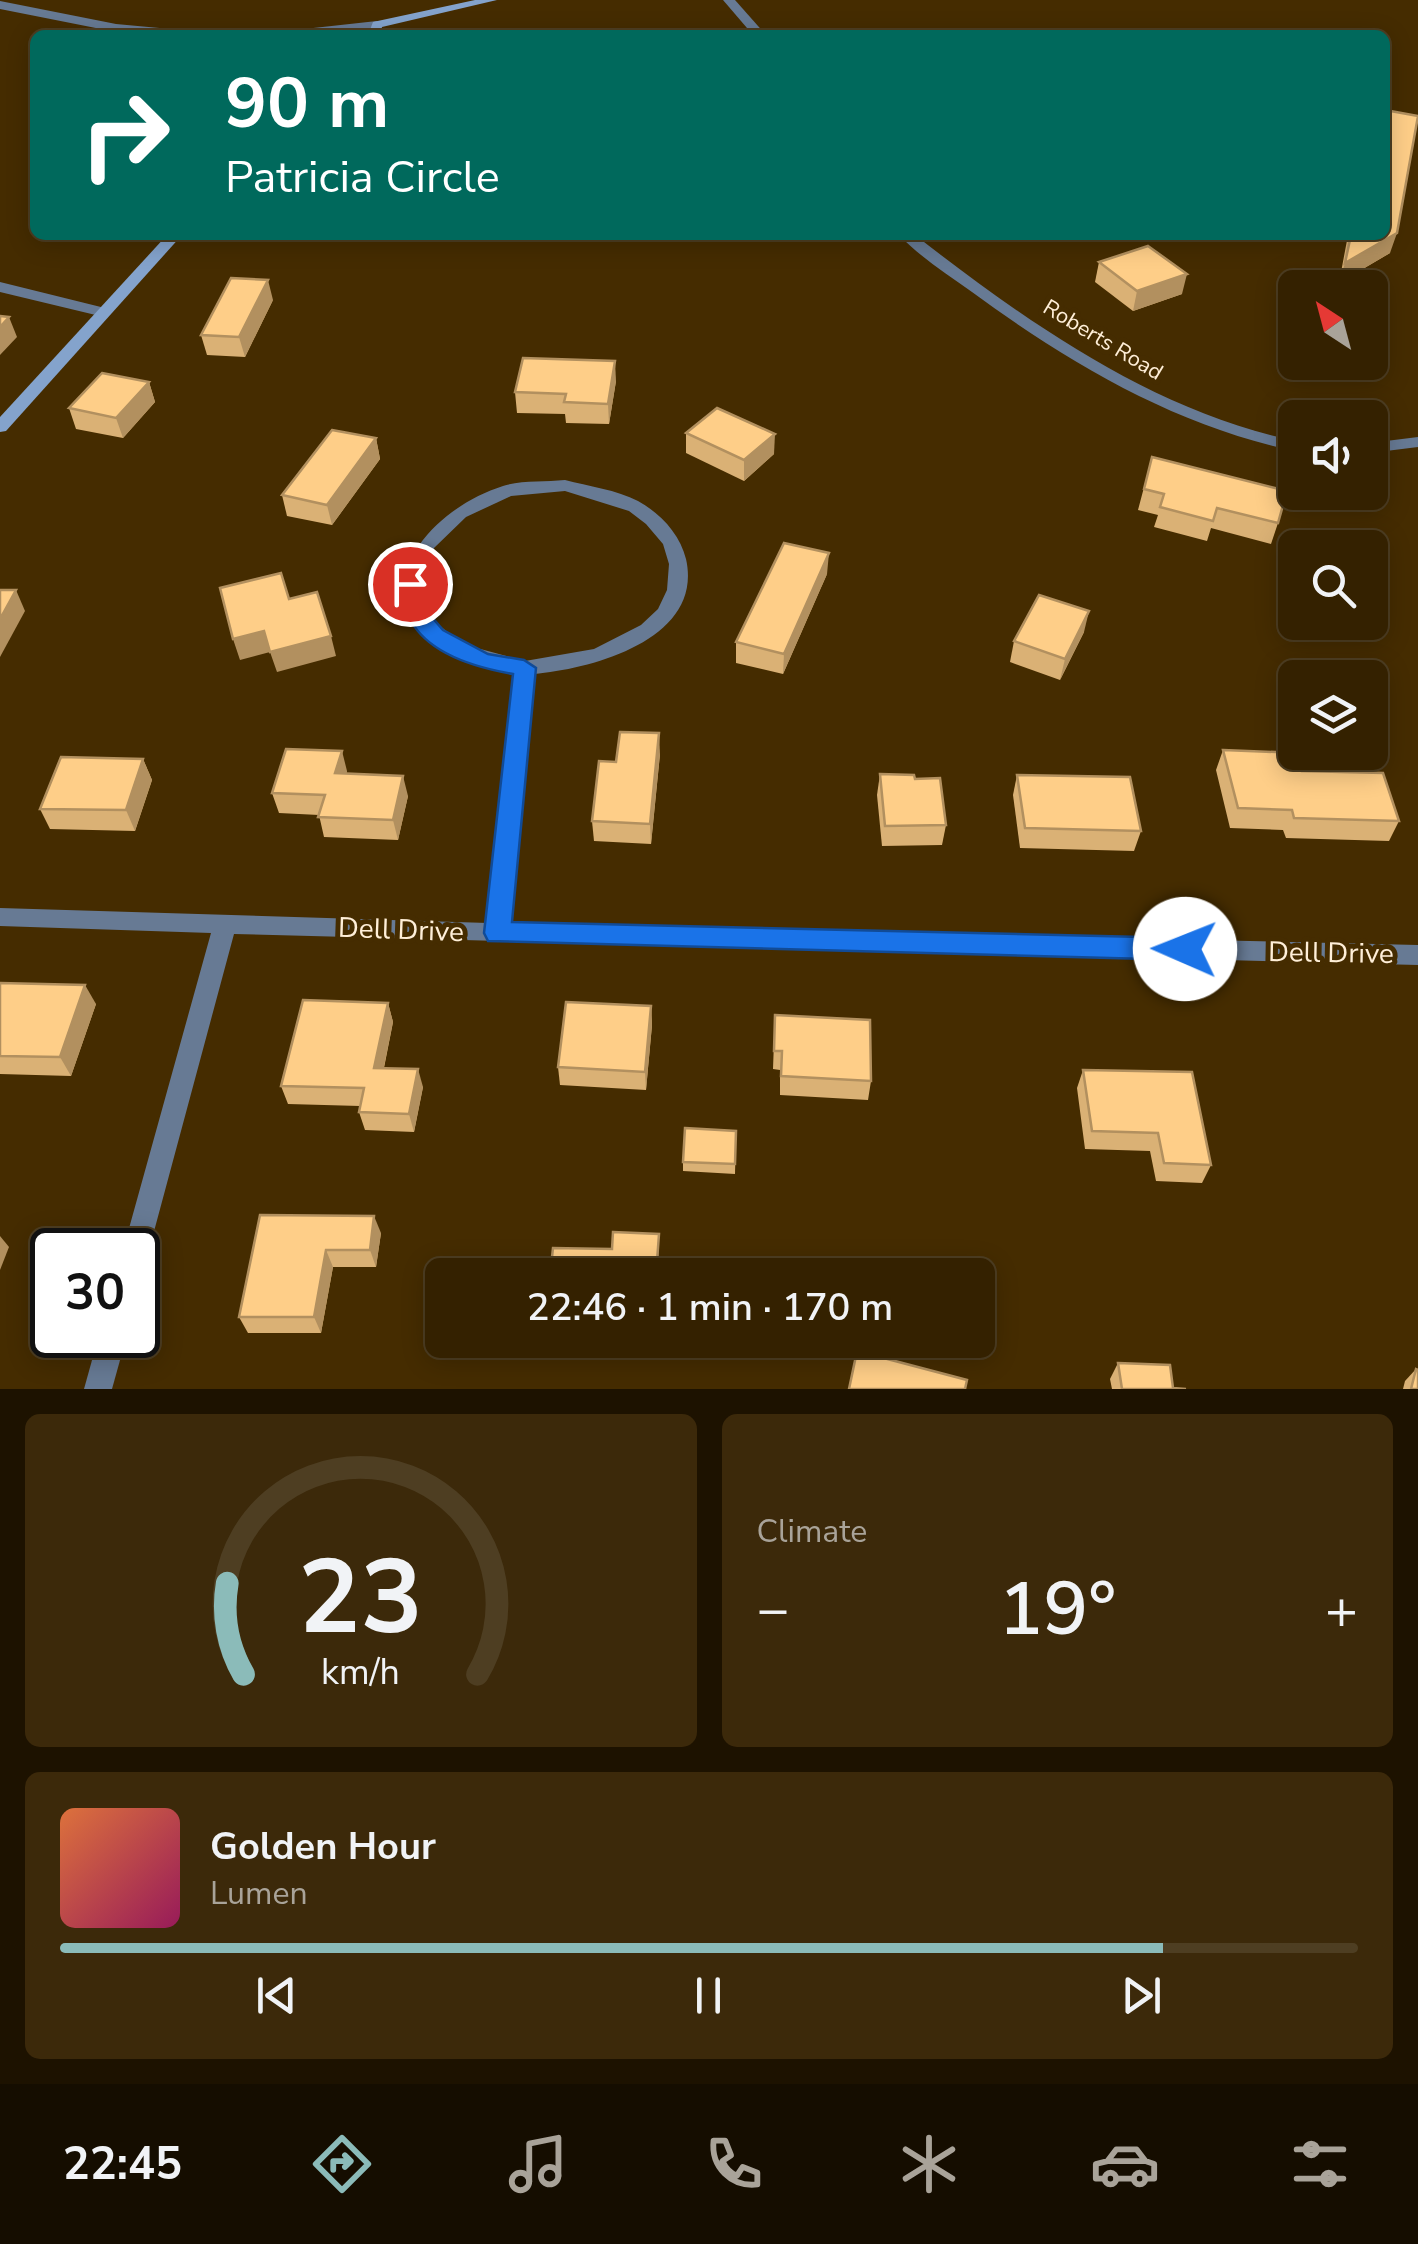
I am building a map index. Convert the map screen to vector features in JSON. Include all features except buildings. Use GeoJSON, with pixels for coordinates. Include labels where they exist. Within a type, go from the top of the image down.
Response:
{"type":"FeatureCollection","features":[{"type":"Feature","properties":{"kind":"main road"},"geometry":{"type":"LineString","coordinates":[[376,30],[491,0]]}},
{"type":"Feature","properties":{"kind":"main road"},"geometry":{"type":"LineString","coordinates":[[0,427],[170,240]]}},
{"type":"Feature","properties":{"kind":"street"},"geometry":{"type":"LineString","coordinates":[[729,0],[756,30]]}},
{"type":"Feature","properties":{"kind":"street"},"geometry":{"type":"LineString","coordinates":[[0,6],[138,30]]}},
{"type":"Feature","properties":{"kind":"street","name":"Roberts Road"},"geometry":{"type":"LineString","coordinates":[[913,240],[1030,324],[1144,391],[1224,428],[1278,442]]}},
{"type":"Feature","properties":{"kind":"street"},"geometry":{"type":"LineString","coordinates":[[0,286],[104,312]]}},
{"type":"Feature","properties":{"kind":"street"},"geometry":{"type":"LineString","coordinates":[[1388,446],[1418,442]]}},
{"type":"Feature","properties":{"kind":"street"},"geometry":{"type":"LineString","coordinates":[[554,487],[601,493],[623,501],[654,521],[674,548],[678,566],[672,599],[661,616],[643,633],[607,653],[582,662],[524,668],[484,661],[456,650],[435,636],[420,619],[412,601],[412,567],[420,549],[438,527],[486,499],[554,487]]}},
{"type":"Feature","properties":{"kind":"street"},"geometry":{"type":"LineString","coordinates":[[498,933],[524,668]]}},
{"type":"Feature","properties":{"kind":"street","name":"Dell Drive"},"geometry":{"type":"LineString","coordinates":[[0,917],[498,933],[1418,954]]}},
{"type":"Feature","properties":{"kind":"street"},"geometry":{"type":"LineString","coordinates":[[142,1228],[225,924]]}},
{"type":"Feature","properties":{"kind":"street"},"geometry":{"type":"LineString","coordinates":[[98,1389],[107,1358]]}},
{"type":"Feature","properties":{"kind":"route"},"geometry":{"type":"LineString","coordinates":[[410,584],[420,619],[435,636],[484,661],[524,668],[498,933],[1185,949]]}}]}
